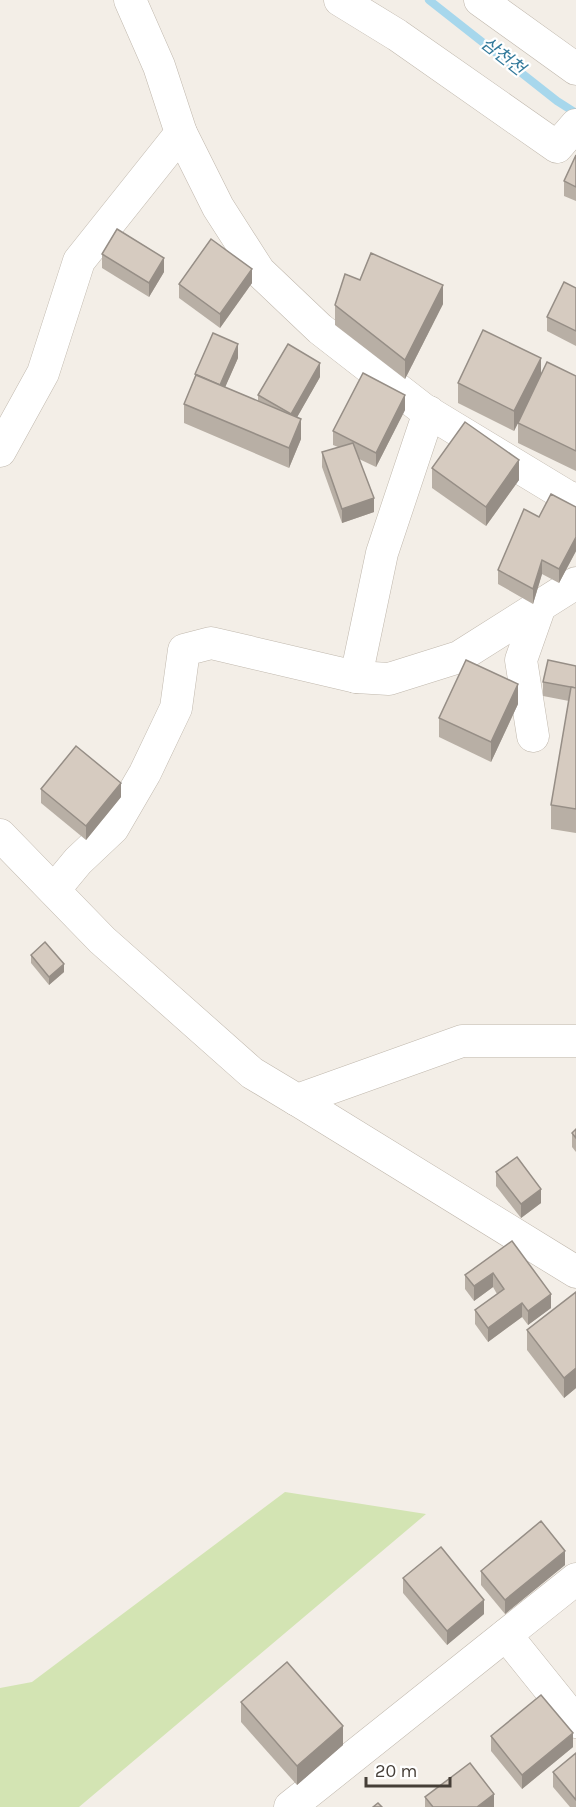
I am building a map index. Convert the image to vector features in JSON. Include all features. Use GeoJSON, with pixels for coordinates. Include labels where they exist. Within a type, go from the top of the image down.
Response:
{"type":"FeatureCollection","features":[{"type":"Feature","properties":{"kind":"street"},"geometry":{"type":"LineString","coordinates":[[130,0],[159,66],[182,133],[218,207],[259,271],[321,329],[429,412],[576,500]]}},
{"type":"Feature","properties":{"kind":"street"},"geometry":{"type":"LineString","coordinates":[[340,0],[397,35],[557,147],[573,128]]}},
{"type":"Feature","properties":{"kind":"street"},"geometry":{"type":"LineString","coordinates":[[480,0],[576,69]]}},
{"type":"Feature","properties":{"kind":"street"},"geometry":{"type":"LineString","coordinates":[[0,451],[43,373],[79,261],[182,133]]}},
{"type":"Feature","properties":{"kind":"street"},"geometry":{"type":"LineString","coordinates":[[356,677],[382,553],[429,412]]}},
{"type":"Feature","properties":{"kind":"street"},"geometry":{"type":"LineString","coordinates":[[54,890],[78,861],[112,828],[145,773],[176,708],[184,650],[211,643],[356,677],[389,679],[459,657],[576,583]]}},
{"type":"Feature","properties":{"kind":"street"},"geometry":{"type":"LineString","coordinates":[[533,736],[521,660],[540,606]]}},
{"type":"Feature","properties":{"kind":"street"},"geometry":{"type":"LineString","coordinates":[[0,835],[102,939],[252,1073],[576,1272]]}},
{"type":"Feature","properties":{"kind":"street"},"geometry":{"type":"LineString","coordinates":[[297,1100],[462,1041],[576,1041]]}},
{"type":"Feature","properties":{"kind":"street"},"geometry":{"type":"LineString","coordinates":[[290,1807],[576,1579]]}},
{"type":"Feature","properties":{"kind":"street"},"geometry":{"type":"LineString","coordinates":[[506,1635],[576,1722]]}},
{"type":"Feature","properties":{"kind":"green space"},"geometry":{"type":"Polygon","coordinates":[[[285,1492],[426,1514],[79,1807],[0,1807],[0,1688],[32,1682],[285,1492]]]}},
{"type":"Feature","properties":{"kind":"building"},"geometry":{"type":"Polygon","coordinates":[[[576,155],[576,187],[564,181],[576,155]]]}},
{"type":"Feature","properties":{"kind":"building"},"geometry":{"type":"Polygon","coordinates":[[[117,229],[164,258],[149,283],[102,254],[117,229]]]}},
{"type":"Feature","properties":{"kind":"building"},"geometry":{"type":"Polygon","coordinates":[[[211,239],[252,269],[220,314],[179,284],[211,239]]]}},
{"type":"Feature","properties":{"kind":"building"},"geometry":{"type":"Polygon","coordinates":[[[371,253],[443,285],[405,360],[335,305],[345,274],[360,280],[371,253]]]}},
{"type":"Feature","properties":{"kind":"building"},"geometry":{"type":"Polygon","coordinates":[[[564,282],[576,288],[576,331],[547,317],[564,282]]]}},
{"type":"Feature","properties":{"kind":"building"},"geometry":{"type":"Polygon","coordinates":[[[483,330],[541,358],[514,411],[458,383],[483,330]]]}},
{"type":"Feature","properties":{"kind":"building"},"geometry":{"type":"Polygon","coordinates":[[[213,333],[238,344],[220,385],[195,374],[213,333]]]}},
{"type":"Feature","properties":{"kind":"building"},"geometry":{"type":"Polygon","coordinates":[[[288,344],[320,363],[291,414],[258,395],[288,344]]]}},
{"type":"Feature","properties":{"kind":"building"},"geometry":{"type":"Polygon","coordinates":[[[547,362],[576,376],[576,451],[518,423],[547,362]]]}},
{"type":"Feature","properties":{"kind":"building"},"geometry":{"type":"Polygon","coordinates":[[[363,373],[405,395],[376,453],[333,431],[363,373]]]}},
{"type":"Feature","properties":{"kind":"building"},"geometry":{"type":"Polygon","coordinates":[[[196,375],[301,419],[289,448],[184,404],[196,375]]]}},
{"type":"Feature","properties":{"kind":"building"},"geometry":{"type":"Polygon","coordinates":[[[465,422],[519,460],[486,507],[432,468],[465,422]]]}},
{"type":"Feature","properties":{"kind":"building"},"geometry":{"type":"Polygon","coordinates":[[[353,443],[374,498],[342,509],[322,452],[353,443]]]}},
{"type":"Feature","properties":{"kind":"building"},"geometry":{"type":"Polygon","coordinates":[[[551,494],[576,507],[576,537],[559,569],[542,560],[533,589],[498,570],[524,509],[539,517],[551,494]]]}},
{"type":"Feature","properties":{"kind":"building"},"geometry":{"type":"Polygon","coordinates":[[[466,660],[518,684],[491,742],[439,718],[466,660]]]}},
{"type":"Feature","properties":{"kind":"building"},"geometry":{"type":"Polygon","coordinates":[[[548,660],[576,666],[576,688],[543,682],[548,660]]]}},
{"type":"Feature","properties":{"kind":"building"},"geometry":{"type":"Polygon","coordinates":[[[571,687],[576,688],[576,809],[551,805],[571,687]]]}},
{"type":"Feature","properties":{"kind":"building"},"geometry":{"type":"Polygon","coordinates":[[[76,746],[121,783],[86,826],[41,789],[76,746]]]}},
{"type":"Feature","properties":{"kind":"building"},"geometry":{"type":"Polygon","coordinates":[[[45,942],[64,964],[49,977],[31,955],[45,942]]]}},
{"type":"Feature","properties":{"kind":"building"},"geometry":{"type":"Polygon","coordinates":[[[517,1157],[541,1189],[521,1204],[496,1172],[517,1157]]]}},
{"type":"Feature","properties":{"kind":"building"},"geometry":{"type":"Polygon","coordinates":[[[512,1241],[551,1294],[528,1311],[522,1303],[488,1328],[475,1310],[504,1289],[493,1273],[474,1286],[465,1275],[512,1241]]]}},
{"type":"Feature","properties":{"kind":"building"},"geometry":{"type":"Polygon","coordinates":[[[576,1292],[576,1368],[564,1378],[527,1330],[576,1292]]]}},
{"type":"Feature","properties":{"kind":"building"},"geometry":{"type":"Polygon","coordinates":[[[541,1521],[565,1551],[505,1600],[481,1571],[541,1521]]]}},
{"type":"Feature","properties":{"kind":"building"},"geometry":{"type":"Polygon","coordinates":[[[441,1547],[484,1600],[447,1631],[403,1578],[441,1547]]]}},
{"type":"Feature","properties":{"kind":"building"},"geometry":{"type":"Polygon","coordinates":[[[287,1662],[343,1726],[297,1766],[241,1702],[287,1662]]]}},
{"type":"Feature","properties":{"kind":"building"},"geometry":{"type":"Polygon","coordinates":[[[541,1695],[573,1733],[522,1775],[491,1736],[541,1695]]]}},
{"type":"Feature","properties":{"kind":"building"},"geometry":{"type":"Polygon","coordinates":[[[576,1753],[576,1800],[553,1772],[576,1753]]]}},
{"type":"Feature","properties":{"kind":"building"},"geometry":{"type":"Polygon","coordinates":[[[470,1763],[494,1794],[477,1807],[433,1807],[425,1797],[470,1763]]]}},
{"type":"Feature","properties":{"kind":"waterway","name":"삼천천"},"geometry":{"type":"LineString","coordinates":[[429,0],[557,101],[576,113]]}}]}
